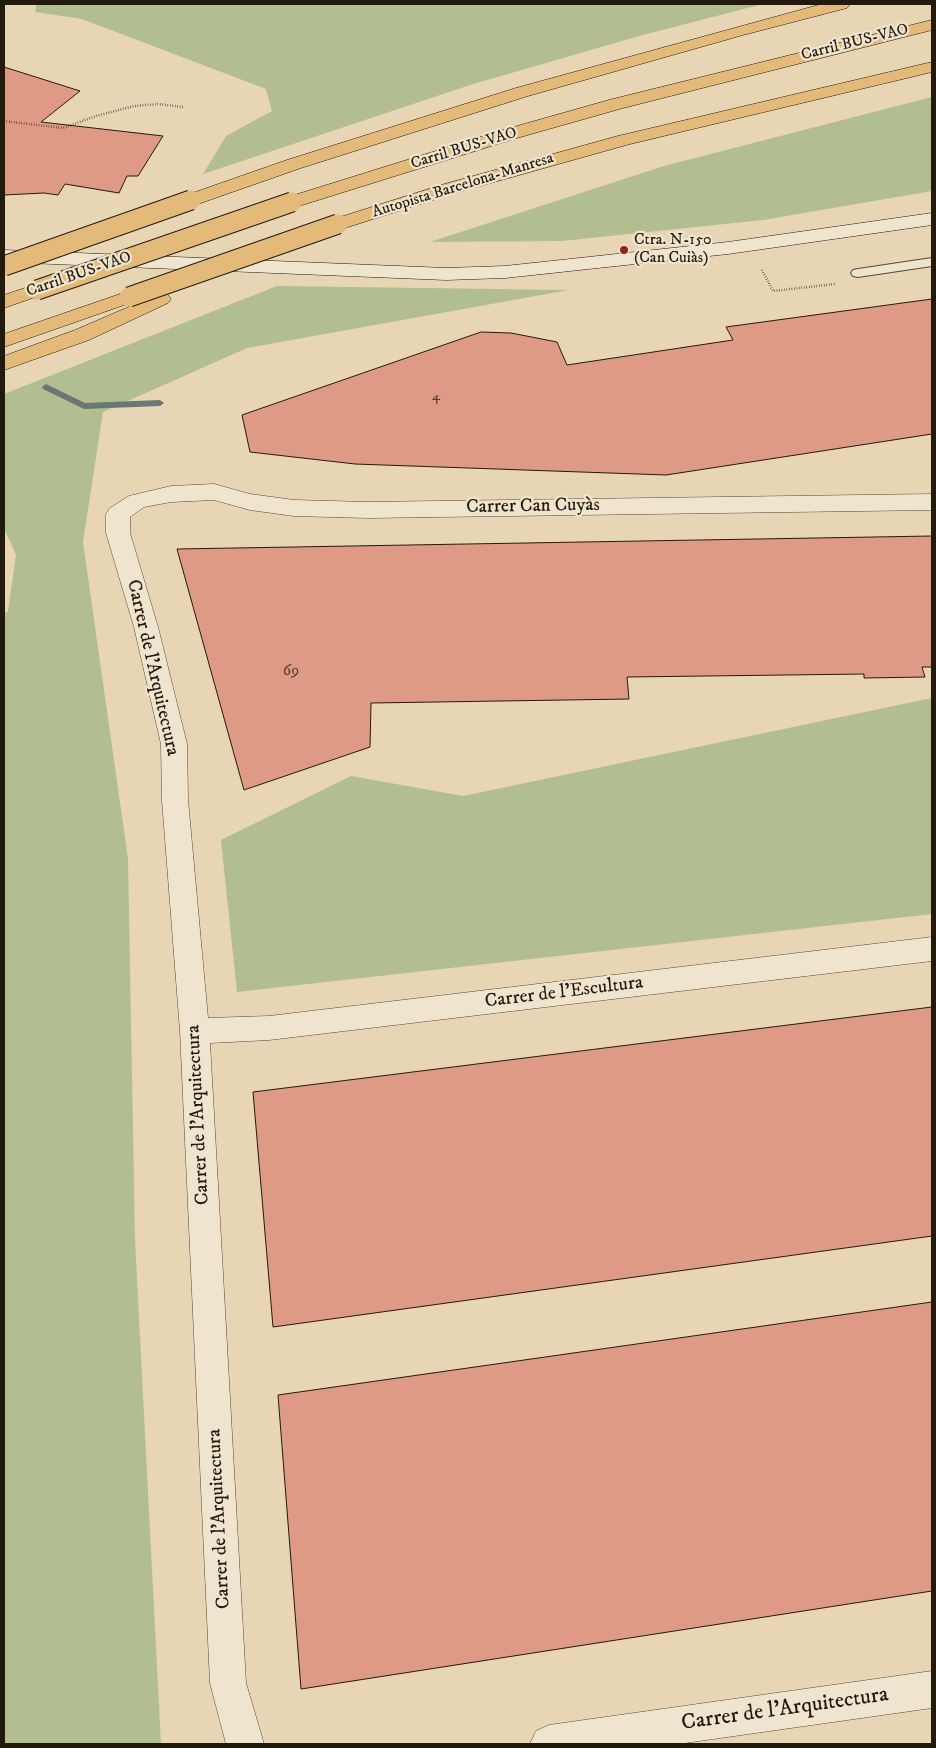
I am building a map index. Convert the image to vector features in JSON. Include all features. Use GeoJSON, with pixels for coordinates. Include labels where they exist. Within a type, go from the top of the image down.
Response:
{"type":"FeatureCollection","features":[{"type":"Feature","properties":{"kind":"highway"},"geometry":{"type":"LineString","coordinates":[[4,266],[294,164],[522,92],[737,31],[841,4]]}},
{"type":"Feature","properties":{"kind":"highway"},"geometry":{"type":"LineString","coordinates":[[616,104],[813,40],[894,17]]}},
{"type":"Feature","properties":{"kind":"highway","name":"Carril BUS-VAO"},"geometry":{"type":"LineString","coordinates":[[4,302],[292,202],[510,134],[616,104],[932,24]]}},
{"type":"Feature","properties":{"kind":"highway"},"geometry":{"type":"LineString","coordinates":[[616,104],[932,41]]}},
{"type":"Feature","properties":{"kind":"highway","name":"Autopista Barcelona-Manresa"},"geometry":{"type":"LineString","coordinates":[[4,341],[338,224],[448,189],[625,140],[932,67]]}},
{"type":"Feature","properties":{"kind":"highway"},"geometry":{"type":"LineString","coordinates":[[4,363],[82,335],[289,241]]}},
{"type":"Feature","properties":{"kind":"street"},"geometry":{"type":"LineString","coordinates":[[4,256],[446,274],[505,272],[738,247],[932,219]]}},
{"type":"Feature","properties":{"kind":"street","name":"Carrer Can Cuyàs"},"geometry":{"type":"LineString","coordinates":[[137,500],[171,494],[214,492],[250,502],[294,508],[359,509],[932,502]]}},
{"type":"Feature","properties":{"kind":"street","name":"Carrer de l'Arquitectura"},"geometry":{"type":"LineString","coordinates":[[137,500],[118,514],[118,533],[146,628],[174,744],[176,800],[195,1031],[228,1683],[245,1744]]}},
{"type":"Feature","properties":{"kind":"street","name":"Carrer de l'Escultura"},"geometry":{"type":"LineString","coordinates":[[195,1031],[270,1028],[932,949]]}},
{"type":"Feature","properties":{"kind":"street","name":"Carrer de l'Arquitectura"},"geometry":{"type":"LineString","coordinates":[[548,1744],[932,1689]]}},
{"type":"Feature","properties":{"kind":"lane"},"geometry":{"type":"LineString","coordinates":[[858,273],[932,262]]}},
{"type":"Feature","properties":{"kind":"path"},"geometry":{"type":"LineString","coordinates":[[4,121],[63,128],[96,116],[134,106],[158,104],[183,108]]}},
{"type":"Feature","properties":{"kind":"path"},"geometry":{"type":"LineString","coordinates":[[759,266],[773,292],[828,284]]}},
{"type":"Feature","properties":{"kind":"green space"},"geometry":{"type":"Polygon","coordinates":[[[37,4],[763,4],[639,36],[470,85],[203,174],[226,136],[272,111],[266,89],[82,19],[35,12],[37,4]]]}},
{"type":"Feature","properties":{"kind":"green space"},"geometry":{"type":"Polygon","coordinates":[[[932,97],[932,191],[763,220],[562,241],[430,242],[664,166],[932,97]]]}},
{"type":"Feature","properties":{"kind":"green space"},"geometry":{"type":"Polygon","coordinates":[[[277,286],[569,290],[247,348],[103,412],[83,542],[128,859],[135,1240],[161,1744],[4,1744],[4,614],[8,611],[16,555],[4,528],[4,394],[277,286]]]}},
{"type":"Feature","properties":{"kind":"green space"},"geometry":{"type":"Polygon","coordinates":[[[932,698],[932,914],[237,992],[221,840],[351,776],[463,796],[932,698]]]}},
{"type":"Feature","properties":{"kind":"building"},"geometry":{"type":"Polygon","coordinates":[[[4,67],[80,91],[41,122],[163,136],[138,176],[127,176],[119,193],[65,184],[58,195],[44,193],[4,195],[4,67]]]}},
{"type":"Feature","properties":{"kind":"building"},"geometry":{"type":"Polygon","coordinates":[[[932,299],[932,434],[666,475],[355,464],[250,452],[242,415],[481,332],[511,333],[557,342],[567,365],[733,340],[726,327],[932,299]]]}},
{"type":"Feature","properties":{"kind":"building"},"geometry":{"type":"Polygon","coordinates":[[[932,536],[932,667],[922,667],[925,677],[864,678],[864,674],[627,677],[629,699],[371,703],[370,747],[244,790],[177,549],[932,536]]]}},
{"type":"Feature","properties":{"kind":"building"},"geometry":{"type":"Polygon","coordinates":[[[932,1007],[932,1236],[273,1327],[253,1092],[932,1007]]]}},
{"type":"Feature","properties":{"kind":"building"},"geometry":{"type":"Polygon","coordinates":[[[932,1302],[932,1591],[301,1689],[278,1395],[932,1302]]]}},
{"type":"Feature","properties":{"kind":"waterway"},"geometry":{"type":"LineString","coordinates":[[46,387],[84,406],[160,403]]}},
{"type":"Feature","properties":{"kind":"place","name":"Ctra. N-150 (Can Cuiàs)"},"geometry":{"type":"Point","coordinates":[624,250]}}]}
